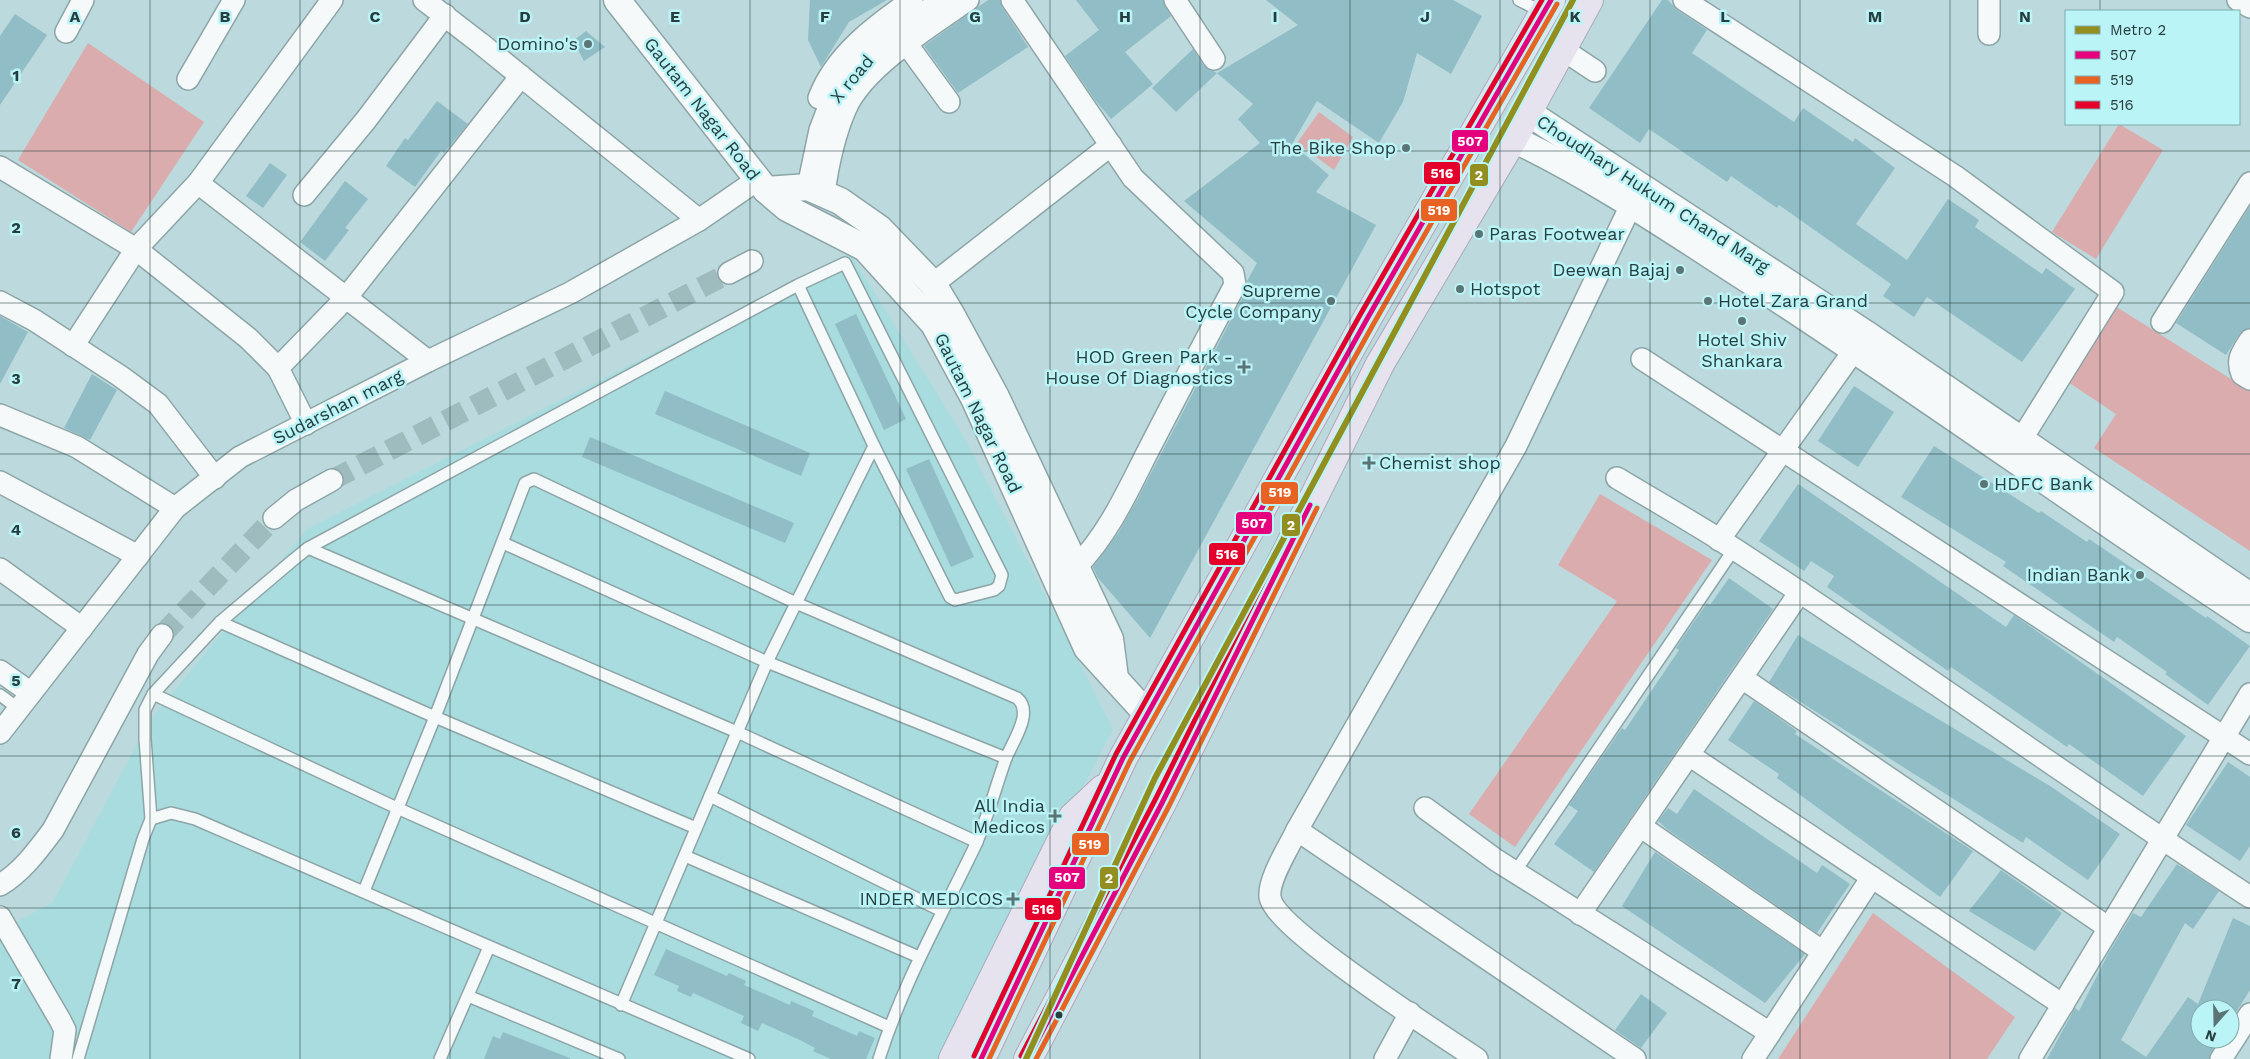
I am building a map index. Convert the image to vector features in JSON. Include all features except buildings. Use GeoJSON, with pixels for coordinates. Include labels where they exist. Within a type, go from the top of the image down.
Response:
{"type":"FeatureCollection","features":[{"type":"Feature","properties":{"kind":"highway"},"geometry":{"type":"LineString","coordinates":[[1028,1059],[1162,803],[1380,364],[1513,139],[1589,0]]}},
{"type":"Feature","properties":{"kind":"highway"},"geometry":{"type":"LineString","coordinates":[[981,1059],[1114,778],[1148,714],[1366,319],[1548,7]]}},
{"type":"Feature","properties":{"kind":"highway"},"geometry":{"type":"LineString","coordinates":[[954,1059],[1073,817],[1114,778]]}},
{"type":"Feature","properties":{"kind":"street"},"geometry":{"type":"LineString","coordinates":[[66,32],[83,0]]}},
{"type":"Feature","properties":{"kind":"street"},"geometry":{"type":"LineString","coordinates":[[188,80],[234,0]]}},
{"type":"Feature","properties":{"kind":"street"},"geometry":{"type":"LineString","coordinates":[[73,346],[136,248],[198,183],[332,0]]}},
{"type":"Feature","properties":{"kind":"street"},"geometry":{"type":"LineString","coordinates":[[424,0],[699,220]]}},
{"type":"Feature","properties":{"kind":"street","name":"Gautam Nagar Road"},"geometry":{"type":"LineString","coordinates":[[617,0],[761,185],[787,208],[865,248],[934,324],[974,398],[1087,648],[1148,714]]}},
{"type":"Feature","properties":{"kind":"street"},"geometry":{"type":"LineString","coordinates":[[813,159],[811,120],[822,90],[848,53],[887,17],[912,0]]}},
{"type":"Feature","properties":{"kind":"street","name":"X road"},"geometry":{"type":"LineString","coordinates":[[816,190],[813,159],[820,130],[833,96],[870,55],[941,0]]}},
{"type":"Feature","properties":{"kind":"street"},"geometry":{"type":"LineString","coordinates":[[816,190],[829,161],[846,107],[858,87],[906,43],[968,0]]}},
{"type":"Feature","properties":{"kind":"street"},"geometry":{"type":"LineString","coordinates":[[1012,0],[1133,178],[1233,273],[1235,285],[1130,486],[1108,525],[1086,557],[1076,567]]}},
{"type":"Feature","properties":{"kind":"street"},"geometry":{"type":"LineString","coordinates":[[1175,0],[1214,59]]}},
{"type":"Feature","properties":{"kind":"street"},"geometry":{"type":"LineString","coordinates":[[1684,0],[1955,176],[2112,292],[2021,440]]}},
{"type":"Feature","properties":{"kind":"street"},"geometry":{"type":"LineString","coordinates":[[1989,0],[1989,34]]}},
{"type":"Feature","properties":{"kind":"street"},"geometry":{"type":"LineString","coordinates":[[2238,0],[2250,7]]}},
{"type":"Feature","properties":{"kind":"street"},"geometry":{"type":"LineString","coordinates":[[304,195],[366,120],[445,16]]}},
{"type":"Feature","properties":{"kind":"street"},"geometry":{"type":"LineString","coordinates":[[906,43],[949,102]]}},
{"type":"Feature","properties":{"kind":"street"},"geometry":{"type":"LineString","coordinates":[[1562,49],[1595,71]]}},
{"type":"Feature","properties":{"kind":"street"},"geometry":{"type":"LineString","coordinates":[[278,368],[346,298],[521,76]]}},
{"type":"Feature","properties":{"kind":"street","name":"Choudhary Hukum Chand Marg"},"geometry":{"type":"LineString","coordinates":[[1527,112],[1866,334],[2250,596]]}},
{"type":"Feature","properties":{"kind":"street","name":"Choudhary Hukum Chand Marg"},"geometry":{"type":"LineString","coordinates":[[1513,139],[1631,204],[1855,350],[2250,619]]}},
{"type":"Feature","properties":{"kind":"street"},"geometry":{"type":"LineString","coordinates":[[933,284],[1111,145]]}},
{"type":"Feature","properties":{"kind":"street"},"geometry":{"type":"LineString","coordinates":[[0,166],[136,248],[248,338],[278,368],[306,424]]}},
{"type":"Feature","properties":{"kind":"street"},"geometry":{"type":"LineString","coordinates":[[198,183],[428,361]]}},
{"type":"Feature","properties":{"kind":"street"},"geometry":{"type":"LineString","coordinates":[[2162,322],[2250,183]]}},
{"type":"Feature","properties":{"kind":"street"},"geometry":{"type":"LineString","coordinates":[[761,185],[816,190],[840,200],[880,229],[933,284],[952,314],[996,397],[1110,639],[1115,678]]}},
{"type":"Feature","properties":{"kind":"street","name":"Sudarshan marg"},"geometry":{"type":"LineString","coordinates":[[0,733],[176,508],[240,457],[428,361],[570,293],[761,185]]}},
{"type":"Feature","properties":{"kind":"street"},"geometry":{"type":"LineString","coordinates":[[1476,1059],[1318,947],[1277,912],[1270,898],[1272,884],[1297,830],[1516,446],[1631,204]]}},
{"type":"Feature","properties":{"kind":"street"},"geometry":{"type":"LineString","coordinates":[[729,273],[752,261]]}},
{"type":"Feature","properties":{"kind":"street"},"geometry":{"type":"LineString","coordinates":[[0,302],[34,320],[158,404],[214,478]]}},
{"type":"Feature","properties":{"kind":"street"},"geometry":{"type":"LineString","coordinates":[[2250,340],[2239,357],[2238,362],[2242,374],[2250,379]]}},
{"type":"Feature","properties":{"kind":"street"},"geometry":{"type":"LineString","coordinates":[[1726,544],[1782,452],[1855,350]]}},
{"type":"Feature","properties":{"kind":"street"},"geometry":{"type":"LineString","coordinates":[[1642,359],[1782,452],[2250,754]]}},
{"type":"Feature","properties":{"kind":"street"},"geometry":{"type":"LineString","coordinates":[[0,415],[77,446],[176,508]]}},
{"type":"Feature","properties":{"kind":"street"},"geometry":{"type":"LineString","coordinates":[[1617,478],[1726,544],[1800,592],[2162,840],[2250,897]]}},
{"type":"Feature","properties":{"kind":"street"},"geometry":{"type":"LineString","coordinates":[[274,518],[296,500],[332,480]]}},
{"type":"Feature","properties":{"kind":"street"},"geometry":{"type":"LineString","coordinates":[[0,482],[138,556]]}},
{"type":"Feature","properties":{"kind":"street"},"geometry":{"type":"LineString","coordinates":[[0,568],[82,628]]}},
{"type":"Feature","properties":{"kind":"street"},"geometry":{"type":"LineString","coordinates":[[1580,914],[1800,592]]}},
{"type":"Feature","properties":{"kind":"street"},"geometry":{"type":"LineString","coordinates":[[0,885],[18,871],[39,849],[53,830],[148,654],[162,635]]}},
{"type":"Feature","properties":{"kind":"street"},"geometry":{"type":"LineString","coordinates":[[0,671],[25,701]]}},
{"type":"Feature","properties":{"kind":"street"},"geometry":{"type":"LineString","coordinates":[[1742,678],[2109,928]]}},
{"type":"Feature","properties":{"kind":"street"},"geometry":{"type":"LineString","coordinates":[[2030,1059],[2250,694]]}},
{"type":"Feature","properties":{"kind":"street"},"geometry":{"type":"LineString","coordinates":[[1689,755],[2063,1005]]}},
{"type":"Feature","properties":{"kind":"street"},"geometry":{"type":"LineString","coordinates":[[1425,808],[1515,872],[1770,1033]]}},
{"type":"Feature","properties":{"kind":"street"},"geometry":{"type":"LineString","coordinates":[[1640,826],[1823,952]]}},
{"type":"Feature","properties":{"kind":"street"},"geometry":{"type":"LineString","coordinates":[[1297,830],[1635,1059]]}},
{"type":"Feature","properties":{"kind":"street"},"geometry":{"type":"LineString","coordinates":[[1753,1059],[1872,877]]}},
{"type":"Feature","properties":{"kind":"street"},"geometry":{"type":"LineString","coordinates":[[0,917],[65,1030],[61,1059]]}},
{"type":"Feature","properties":{"kind":"street"},"geometry":{"type":"LineString","coordinates":[[1385,1059],[1410,1013]]}},
{"type":"Feature","properties":{"kind":"street"},"geometry":{"type":"LineString","coordinates":[[2221,1059],[2247,1025]]}},
{"type":"Feature","properties":{"kind":"lane"},"geometry":{"type":"LineString","coordinates":[[1519,0],[1548,7]]}},
{"type":"Feature","properties":{"kind":"lane"},"geometry":{"type":"LineString","coordinates":[[78,1059],[143,839],[151,819],[145,710],[153,694],[220,622],[308,548],[798,285],[846,263],[1002,575],[999,586],[994,590],[955,600],[951,598],[874,446],[798,285]]}},
{"type":"Feature","properties":{"kind":"lane"},"geometry":{"type":"LineString","coordinates":[[621,1005],[767,662],[874,446]]}},
{"type":"Feature","properties":{"kind":"lane"},"geometry":{"type":"LineString","coordinates":[[364,891],[475,617],[525,483],[538,480],[796,603],[1018,698],[1022,702],[1025,714],[1006,758],[976,842],[919,957],[879,1059]]}},
{"type":"Feature","properties":{"kind":"lane"},"geometry":{"type":"LineString","coordinates":[[503,543],[767,662],[1006,758]]}},
{"type":"Feature","properties":{"kind":"lane"},"geometry":{"type":"LineString","coordinates":[[1515,872],[1726,544]]}},
{"type":"Feature","properties":{"kind":"lane"},"geometry":{"type":"LineString","coordinates":[[308,548],[475,617],[737,732],[976,842]]}},
{"type":"Feature","properties":{"kind":"lane"},"geometry":{"type":"LineString","coordinates":[[220,622],[435,717],[696,828]]}},
{"type":"Feature","properties":{"kind":"lane"},"geometry":{"type":"LineString","coordinates":[[153,694],[397,808],[890,1027]]}},
{"type":"Feature","properties":{"kind":"lane"},"geometry":{"type":"LineString","coordinates":[[0,695],[25,701]]}},
{"type":"Feature","properties":{"kind":"lane"},"geometry":{"type":"LineString","coordinates":[[710,796],[942,911]]}},
{"type":"Feature","properties":{"kind":"lane"},"geometry":{"type":"LineString","coordinates":[[151,819],[171,813],[195,819],[749,1059]]}},
{"type":"Feature","properties":{"kind":"lane"},"geometry":{"type":"LineString","coordinates":[[684,856],[919,957]]}},
{"type":"Feature","properties":{"kind":"lane"},"geometry":{"type":"LineString","coordinates":[[440,1059],[489,947]]}},
{"type":"Feature","properties":{"kind":"lane"},"geometry":{"type":"LineString","coordinates":[[468,996],[619,1059]]}},
{"type":"Feature","properties":{"kind":"shaded area"},"geometry":{"type":"Polygon","coordinates":[[[88,43],[204,122],[131,232],[18,160],[88,43]]]}},
{"type":"Feature","properties":{"kind":"shaded area"},"geometry":{"type":"Polygon","coordinates":[[[1319,112],[1353,137],[1334,170],[1297,143],[1319,112]]]}},
{"type":"Feature","properties":{"kind":"shaded area"},"geometry":{"type":"Polygon","coordinates":[[[2118,125],[2163,150],[2096,259],[2052,232],[2118,125]]]}},
{"type":"Feature","properties":{"kind":"shaded area"},"geometry":{"type":"Polygon","coordinates":[[[850,253],[967,442],[1113,729],[942,1059],[0,1059],[0,931],[53,902],[148,723],[307,529],[850,253]]]}},
{"type":"Feature","properties":{"kind":"shaded area"},"geometry":{"type":"Polygon","coordinates":[[[2115,306],[2250,391],[2250,551],[2094,448],[2116,414],[2062,378],[2115,306]]]}},
{"type":"Feature","properties":{"kind":"shaded area"},"geometry":{"type":"Polygon","coordinates":[[[1600,494],[1712,560],[1515,847],[1469,814],[1617,601],[1558,565],[1600,494]]]}},
{"type":"Feature","properties":{"kind":"shaded area"},"geometry":{"type":"Polygon","coordinates":[[[1873,913],[2015,1017],[1987,1059],[1778,1059],[1873,913]]]}},
{"type":"Feature","properties":{"kind":"tunnel"},"geometry":{"type":"LineString","coordinates":[[332,480],[729,273]]}},
{"type":"Feature","properties":{"kind":"tunnel"},"geometry":{"type":"LineString","coordinates":[[162,635],[274,518]]}},
{"type":"Feature","properties":{"kind":"metro line","name":"2"},"geometry":{"type":"LineString","coordinates":[[1026,1059],[1155,778],[1573,0]]}},
{"type":"Feature","properties":{"kind":"transit line","name":"516"},"geometry":{"type":"LineString","coordinates":[[974,1056],[1116,754],[1360,315],[1542,0]]}},
{"type":"Feature","properties":{"kind":"transit line","name":"507"},"geometry":{"type":"LineString","coordinates":[[981,1059],[1123,758],[1367,319],[1551,0]]}},
{"type":"Feature","properties":{"kind":"transit line","name":"519"},"geometry":{"type":"LineString","coordinates":[[989,1059],[1130,761],[1374,323],[1557,4]]}},
{"type":"Feature","properties":{"kind":"transit line","name":"516"},"geometry":{"type":"LineString","coordinates":[[1021,1056],[1155,800],[1303,502]]}},
{"type":"Feature","properties":{"kind":"transit line","name":"507"},"geometry":{"type":"LineString","coordinates":[[1028,1059],[1162,803],[1310,505]]}},
{"type":"Feature","properties":{"kind":"transit line","name":"519"},"geometry":{"type":"LineString","coordinates":[[1036,1059],[1169,806],[1317,508]]}},
{"type":"Feature","properties":{"kind":"place","name":"Domino's"},"geometry":{"type":"Point","coordinates":[588,44]}},
{"type":"Feature","properties":{"kind":"place","name":"The Bike Shop"},"geometry":{"type":"Point","coordinates":[1406,148]}},
{"type":"Feature","properties":{"kind":"place","name":"Paras Footwear"},"geometry":{"type":"Point","coordinates":[1479,234]}},
{"type":"Feature","properties":{"kind":"place","name":"Deewan Bajaj"},"geometry":{"type":"Point","coordinates":[1680,270]}},
{"type":"Feature","properties":{"kind":"place","name":"Hotspot"},"geometry":{"type":"Point","coordinates":[1460,289]}},
{"type":"Feature","properties":{"kind":"place","name":"Supreme Cycle Company"},"geometry":{"type":"Point","coordinates":[1331,301]}},
{"type":"Feature","properties":{"kind":"place","name":"Hotel Zara Grand"},"geometry":{"type":"Point","coordinates":[1708,301]}},
{"type":"Feature","properties":{"kind":"place","name":"Hotel Shiv Shankara"},"geometry":{"type":"Point","coordinates":[1742,321]}},
{"type":"Feature","properties":{"kind":"place","name":"HOD Green Park - House Of Diagnostics"},"geometry":{"type":"Point","coordinates":[1244,367]}},
{"type":"Feature","properties":{"kind":"place","name":"Chemist shop"},"geometry":{"type":"Point","coordinates":[1369,463]}},
{"type":"Feature","properties":{"kind":"place","name":"HDFC Bank"},"geometry":{"type":"Point","coordinates":[1984,484]}},
{"type":"Feature","properties":{"kind":"place","name":"Indian Bank"},"geometry":{"type":"Point","coordinates":[2140,575]}},
{"type":"Feature","properties":{"kind":"place","name":"All India Medicos"},"geometry":{"type":"Point","coordinates":[1055,816]}},
{"type":"Feature","properties":{"kind":"place","name":"INDER MEDICOS"},"geometry":{"type":"Point","coordinates":[1013,899]}}]}
